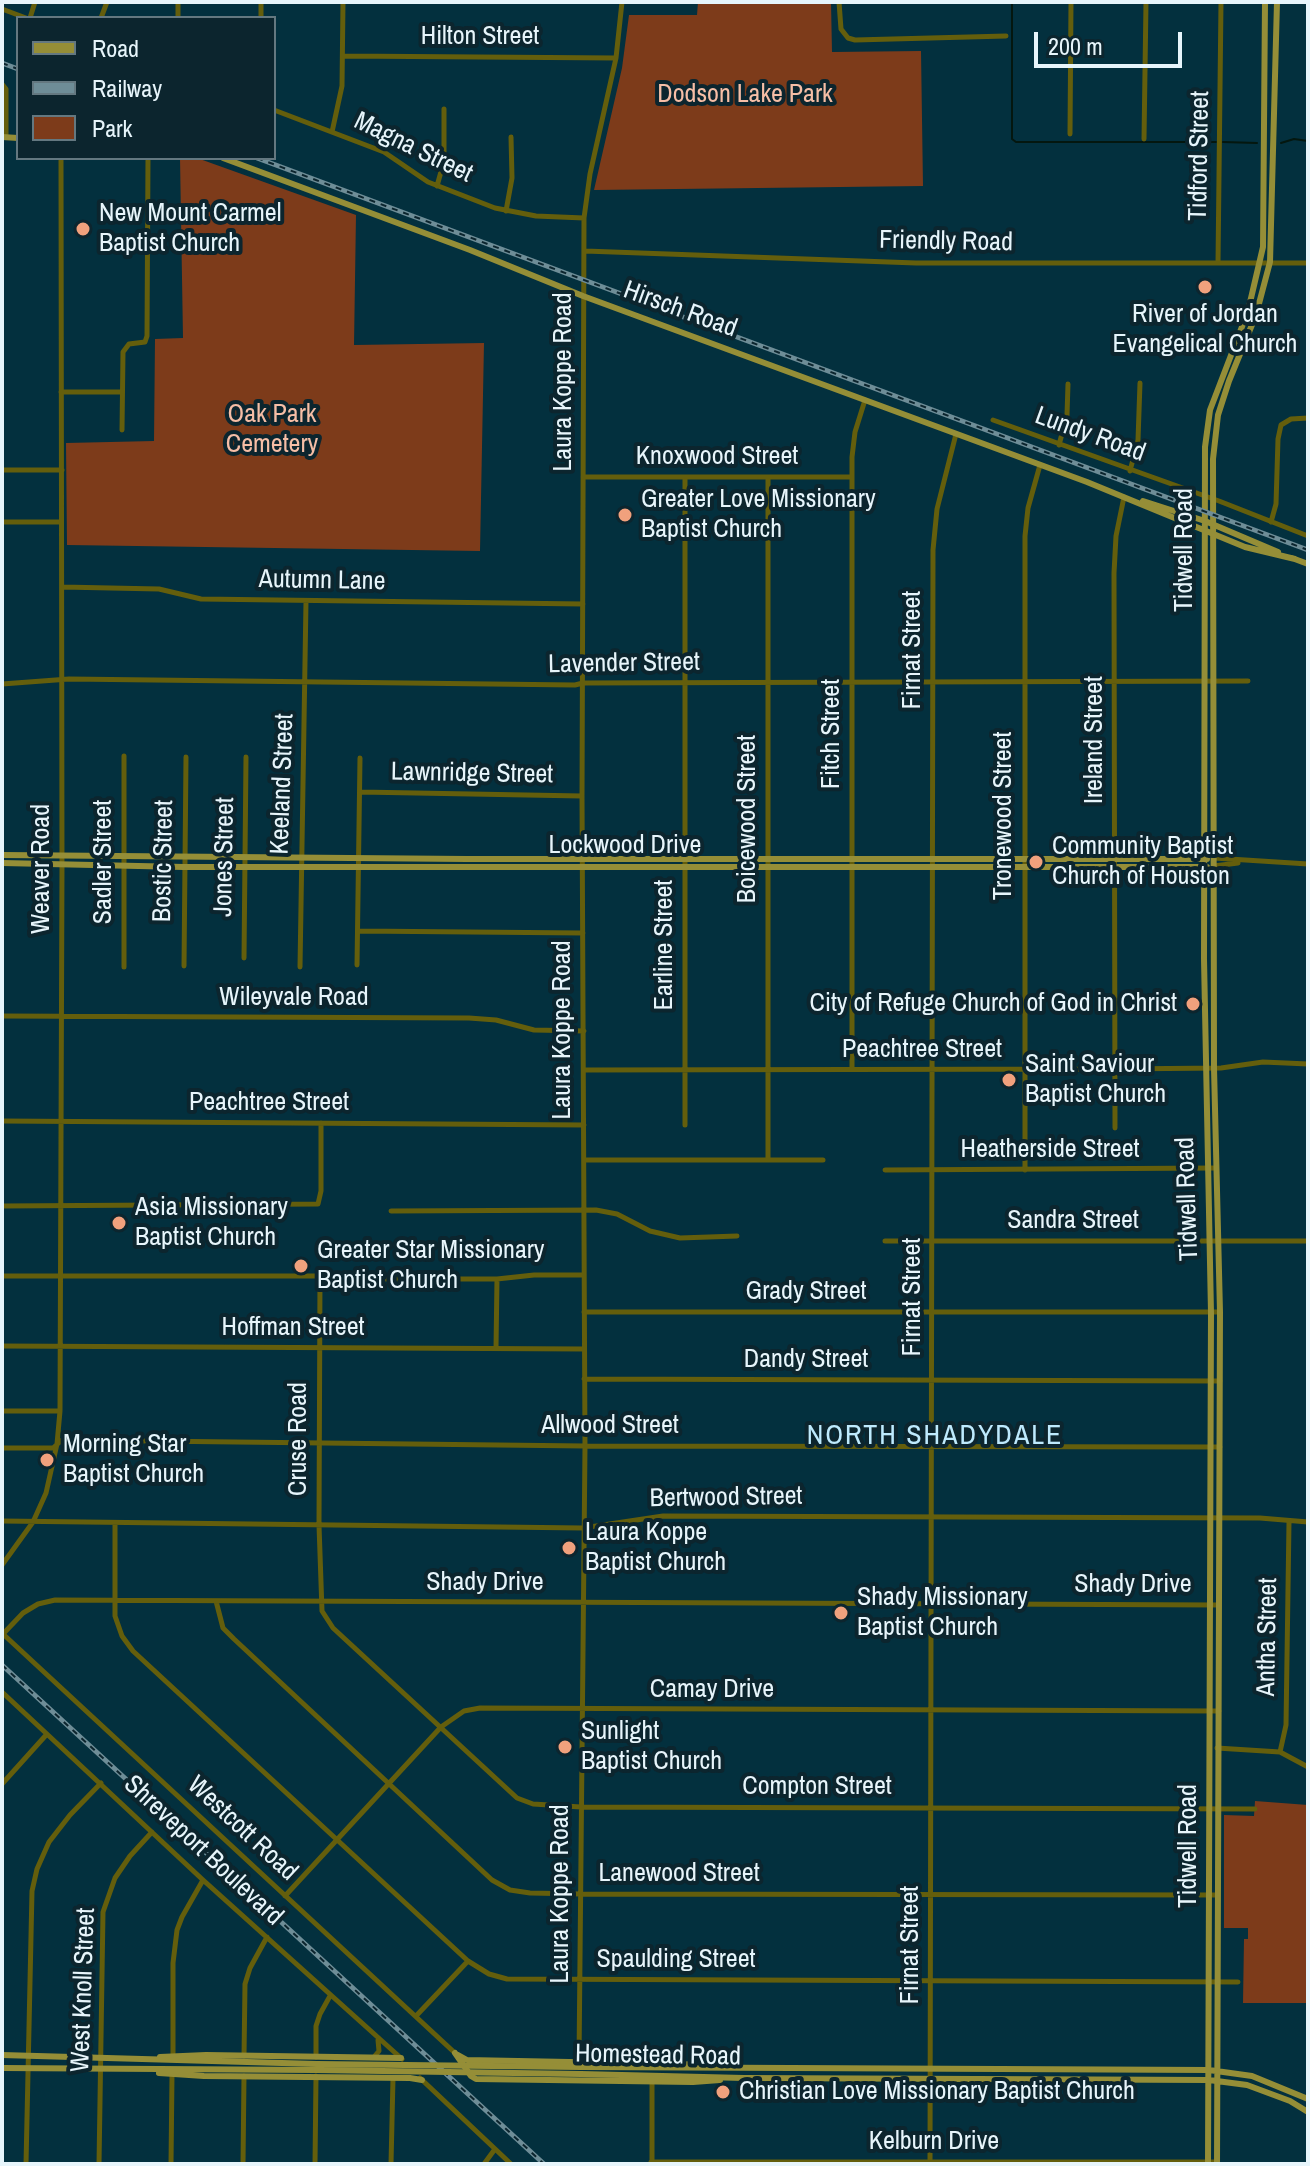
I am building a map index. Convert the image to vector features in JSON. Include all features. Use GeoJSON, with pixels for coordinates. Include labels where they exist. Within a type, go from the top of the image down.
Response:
{"type":"FeatureCollection","features":[{"type":"Feature","properties":{"kind":"main road","name":"Tidwell Road"},"geometry":{"type":"LineString","coordinates":[[1213,2071],[1218,1982],[1220,1748],[1219,1605],[1211,1447],[1211,1313],[1206,1168],[1205,447],[1209,413],[1216,390],[1256,315],[1270,262],[1265,2]]}},
{"type":"Feature","properties":{"kind":"main road","name":"Tidwell Road"},"geometry":{"type":"LineString","coordinates":[[1217,2163],[1209,1982],[1211,1605],[1220,1447],[1213,959],[1213,499],[1218,415],[1261,262],[1269,180],[1277,2]]}},
{"type":"Feature","properties":{"kind":"main road"},"geometry":{"type":"LineString","coordinates":[[1264,38],[1277,38]]}},
{"type":"Feature","properties":{"kind":"main road","name":"Hirsch Road"},"geometry":{"type":"LineString","coordinates":[[228,160],[956,434],[1124,496],[1205,521],[1308,564]]}},
{"type":"Feature","properties":{"kind":"main road"},"geometry":{"type":"LineString","coordinates":[[1209,413],[1218,415]]}},
{"type":"Feature","properties":{"kind":"main road","name":"Hirsch Road"},"geometry":{"type":"LineString","coordinates":[[1124,496],[1245,547],[1295,559]]}},
{"type":"Feature","properties":{"kind":"main road"},"geometry":{"type":"LineString","coordinates":[[1205,620],[1214,620]]}},
{"type":"Feature","properties":{"kind":"main road"},"geometry":{"type":"LineString","coordinates":[[1205,773],[1214,773]]}},
{"type":"Feature","properties":{"kind":"main road","name":"Lockwood Drive"},"geometry":{"type":"LineString","coordinates":[[2,855],[584,857],[685,862]]}},
{"type":"Feature","properties":{"kind":"main road","name":"Lockwood Drive"},"geometry":{"type":"LineString","coordinates":[[767,862],[851,857],[1024,866],[1205,867],[1214,862]]}},
{"type":"Feature","properties":{"kind":"main road","name":"Lockwood Drive"},"geometry":{"type":"LineString","coordinates":[[2,863],[300,867],[767,862],[851,866],[1024,857],[1205,859],[1214,862]]}},
{"type":"Feature","properties":{"kind":"main road"},"geometry":{"type":"LineString","coordinates":[[1204,959],[1213,959]]}},
{"type":"Feature","properties":{"kind":"main road"},"geometry":{"type":"LineString","coordinates":[[455,2053],[476,2079],[693,2082],[744,2078]]}},
{"type":"Feature","properties":{"kind":"main road","name":"Homestead Road"},"geometry":{"type":"LineString","coordinates":[[2,2055],[316,2067]]}},
{"type":"Feature","properties":{"kind":"main road"},"geometry":{"type":"LineString","coordinates":[[137,2059],[244,2056],[393,2078],[412,2075],[422,2080]]}},
{"type":"Feature","properties":{"kind":"main road"},"geometry":{"type":"LineString","coordinates":[[136,2070],[172,2075],[244,2076],[374,2057],[401,2058]]}},
{"type":"Feature","properties":{"kind":"main road"},"geometry":{"type":"LineString","coordinates":[[464,2062],[580,2068]]}},
{"type":"Feature","properties":{"kind":"main road","name":"Homestead Road"},"geometry":{"type":"LineString","coordinates":[[2,2068],[749,2067],[1213,2071],[1252,2076],[1308,2099]]}},
{"type":"Feature","properties":{"kind":"main road","name":"Homestead Road"},"geometry":{"type":"LineString","coordinates":[[580,2068],[744,2078],[1213,2080],[1252,2087],[1290,2101],[1308,2112]]}},
{"type":"Feature","properties":{"kind":"main road"},"geometry":{"type":"LineString","coordinates":[[787,2069],[787,2078]]}},
{"type":"Feature","properties":{"kind":"main road"},"geometry":{"type":"LineString","coordinates":[[848,2069],[848,2078]]}},
{"type":"Feature","properties":{"kind":"main road"},"geometry":{"type":"LineString","coordinates":[[1063,2070],[1064,2079]]}},
{"type":"Feature","properties":{"kind":"main road"},"geometry":{"type":"LineString","coordinates":[[1137,2079],[1138,2070]]}},
{"type":"Feature","properties":{"kind":"main road","name":"Tidwell Road"},"geometry":{"type":"LineString","coordinates":[[1208,2163],[1213,2080]]}},
{"type":"Feature","properties":{"kind":"street"},"geometry":{"type":"LineString","coordinates":[[332,132],[341,97],[343,2]]}},
{"type":"Feature","properties":{"kind":"street","name":"Laura Koppe Road"},"geometry":{"type":"LineString","coordinates":[[580,2068],[585,1446],[582,796],[584,218],[590,174],[616,58],[622,2]]}},
{"type":"Feature","properties":{"kind":"street"},"geometry":{"type":"LineString","coordinates":[[839,2],[841,29],[848,38],[1006,36]]}},
{"type":"Feature","properties":{"kind":"street"},"geometry":{"type":"LineString","coordinates":[[1070,134],[1071,2]]}},
{"type":"Feature","properties":{"kind":"street"},"geometry":{"type":"LineString","coordinates":[[1144,139],[1146,2]]}},
{"type":"Feature","properties":{"kind":"street","name":"Tidford Street"},"geometry":{"type":"LineString","coordinates":[[1218,263],[1221,2]]}},
{"type":"Feature","properties":{"kind":"street"},"geometry":{"type":"LineString","coordinates":[[2,9],[22,16]]}},
{"type":"Feature","properties":{"kind":"street","name":"Hilton Street"},"geometry":{"type":"LineString","coordinates":[[343,56],[616,58]]}},
{"type":"Feature","properties":{"kind":"street"},"geometry":{"type":"LineString","coordinates":[[3,84],[6,89],[4,137]]}},
{"type":"Feature","properties":{"kind":"street"},"geometry":{"type":"LineString","coordinates":[[437,186],[444,161],[444,109]]}},
{"type":"Feature","properties":{"kind":"street","name":"Magna Street"},"geometry":{"type":"LineString","coordinates":[[276,111],[384,152],[413,174],[437,186],[506,211],[584,218]]}},
{"type":"Feature","properties":{"kind":"street"},"geometry":{"type":"LineString","coordinates":[[506,211],[512,178],[511,137]]}},
{"type":"Feature","properties":{"kind":"street","name":"Weaver Road"},"geometry":{"type":"LineString","coordinates":[[2,1565],[33,1522],[46,1493],[57,1444],[60,1411],[61,160]]}},
{"type":"Feature","properties":{"kind":"street"},"geometry":{"type":"LineString","coordinates":[[122,430],[124,348],[129,344],[145,342],[147,336],[148,160]]}},
{"type":"Feature","properties":{"kind":"street","name":"Friendly Road"},"geometry":{"type":"LineString","coordinates":[[585,251],[916,263],[1308,263]]}},
{"type":"Feature","properties":{"kind":"street"},"geometry":{"type":"LineString","coordinates":[[1130,471],[1138,440],[1140,383]]}},
{"type":"Feature","properties":{"kind":"street"},"geometry":{"type":"LineString","coordinates":[[1059,445],[1067,415],[1068,384]]}},
{"type":"Feature","properties":{"kind":"street"},"geometry":{"type":"LineString","coordinates":[[61,392],[122,392]]}},
{"type":"Feature","properties":{"kind":"street","name":"Fitch Street"},"geometry":{"type":"LineString","coordinates":[[852,1070],[851,477],[855,432],[865,400]]}},
{"type":"Feature","properties":{"kind":"street"},"geometry":{"type":"LineString","coordinates":[[1271,522],[1276,504],[1279,432],[1285,421],[1308,418]]}},
{"type":"Feature","properties":{"kind":"street","name":"Lundy Road"},"geometry":{"type":"LineString","coordinates":[[993,420],[1308,536]]}},
{"type":"Feature","properties":{"kind":"street","name":"Firnat Street"},"geometry":{"type":"LineString","coordinates":[[930,2163],[933,550],[937,509],[956,434]]}},
{"type":"Feature","properties":{"kind":"street","name":"Tronewood Street"},"geometry":{"type":"LineString","coordinates":[[1025,1170],[1025,536],[1028,508],[1040,465]]}},
{"type":"Feature","properties":{"kind":"street"},"geometry":{"type":"LineString","coordinates":[[2,470],[62,470]]}},
{"type":"Feature","properties":{"kind":"street","name":"Knoxwood Street"},"geometry":{"type":"LineString","coordinates":[[583,477],[851,477]]}},
{"type":"Feature","properties":{"kind":"street","name":"Earline Street"},"geometry":{"type":"LineString","coordinates":[[685,477],[685,1125]]}},
{"type":"Feature","properties":{"kind":"street","name":"Boicewood Street"},"geometry":{"type":"LineString","coordinates":[[768,477],[768,1160]]}},
{"type":"Feature","properties":{"kind":"street","name":"Ireland Street"},"geometry":{"type":"LineString","coordinates":[[1115,1128],[1114,573],[1116,536],[1124,496]]}},
{"type":"Feature","properties":{"kind":"street"},"geometry":{"type":"LineString","coordinates":[[2,522],[61,522]]}},
{"type":"Feature","properties":{"kind":"street","name":"Autumn Lane"},"geometry":{"type":"LineString","coordinates":[[62,587],[159,589],[201,599],[583,604]]}},
{"type":"Feature","properties":{"kind":"street","name":"Keeland Street"},"geometry":{"type":"LineString","coordinates":[[300,967],[306,601]]}},
{"type":"Feature","properties":{"kind":"street","name":"Lavender Street"},"geometry":{"type":"LineString","coordinates":[[2,684],[62,680],[575,685],[1248,681]]}},
{"type":"Feature","properties":{"kind":"street","name":"Sadler Street"},"geometry":{"type":"LineString","coordinates":[[124,756],[124,967]]}},
{"type":"Feature","properties":{"kind":"street","name":"Bostic Street"},"geometry":{"type":"LineString","coordinates":[[184,966],[186,757]]}},
{"type":"Feature","properties":{"kind":"street","name":"Jones Street"},"geometry":{"type":"LineString","coordinates":[[244,958],[246,757]]}},
{"type":"Feature","properties":{"kind":"street"},"geometry":{"type":"LineString","coordinates":[[357,965],[360,758]]}},
{"type":"Feature","properties":{"kind":"street","name":"Lawnridge Street"},"geometry":{"type":"LineString","coordinates":[[360,792],[582,796]]}},
{"type":"Feature","properties":{"kind":"street","name":"Lockwood Drive"},"geometry":{"type":"LineString","coordinates":[[1214,862],[1308,864]]}},
{"type":"Feature","properties":{"kind":"street"},"geometry":{"type":"LineString","coordinates":[[358,931],[583,933]]}},
{"type":"Feature","properties":{"kind":"street","name":"Wileyvale Road"},"geometry":{"type":"LineString","coordinates":[[2,1016],[469,1018],[496,1020],[534,1030],[584,1031]]}},
{"type":"Feature","properties":{"kind":"street","name":"Peachtree Street"},"geometry":{"type":"LineString","coordinates":[[584,1070],[1025,1070],[1214,1068],[1263,1062],[1308,1064]]}},
{"type":"Feature","properties":{"kind":"street","name":"Peachtree Street"},"geometry":{"type":"LineString","coordinates":[[2,1121],[584,1125]]}},
{"type":"Feature","properties":{"kind":"street"},"geometry":{"type":"LineString","coordinates":[[2,1206],[318,1204],[321,1191],[321,1123]]}},
{"type":"Feature","properties":{"kind":"street"},"geometry":{"type":"LineString","coordinates":[[584,1160],[823,1160]]}},
{"type":"Feature","properties":{"kind":"street","name":"Heatherside Street"},"geometry":{"type":"LineString","coordinates":[[885,1170],[1215,1168]]}},
{"type":"Feature","properties":{"kind":"street"},"geometry":{"type":"LineString","coordinates":[[391,1211],[596,1210],[617,1214],[650,1231],[680,1238],[737,1236]]}},
{"type":"Feature","properties":{"kind":"street","name":"Sandra Street"},"geometry":{"type":"LineString","coordinates":[[885,1241],[1308,1241]]}},
{"type":"Feature","properties":{"kind":"street"},"geometry":{"type":"LineString","coordinates":[[386,1279],[584,1275]]}},
{"type":"Feature","properties":{"kind":"street"},"geometry":{"type":"LineString","coordinates":[[2,1276],[61,1276]]}},
{"type":"Feature","properties":{"kind":"street","name":"Cruse Road"},"geometry":{"type":"LineString","coordinates":[[61,1276],[320,1276],[319,1601]]}},
{"type":"Feature","properties":{"kind":"street"},"geometry":{"type":"LineString","coordinates":[[496,1348],[497,1279]]}},
{"type":"Feature","properties":{"kind":"street","name":"Grady Street"},"geometry":{"type":"LineString","coordinates":[[584,1312],[1220,1312]]}},
{"type":"Feature","properties":{"kind":"street","name":"Hoffman Street"},"geometry":{"type":"LineString","coordinates":[[2,1346],[584,1349]]}},
{"type":"Feature","properties":{"kind":"street","name":"Dandy Street"},"geometry":{"type":"LineString","coordinates":[[584,1379],[1220,1381]]}},
{"type":"Feature","properties":{"kind":"street"},"geometry":{"type":"LineString","coordinates":[[2,1411],[60,1411]]}},
{"type":"Feature","properties":{"kind":"street","name":"Allwood Street"},"geometry":{"type":"LineString","coordinates":[[2,1448],[53,1448],[62,1440],[585,1446],[1220,1447]]}},
{"type":"Feature","properties":{"kind":"street","name":"Bertwood Street"},"geometry":{"type":"LineString","coordinates":[[2,1521],[583,1528],[663,1516],[1260,1518],[1308,1522]]}},
{"type":"Feature","properties":{"kind":"street","name":"Antha Street"},"geometry":{"type":"LineString","coordinates":[[1280,1752],[1286,1725],[1289,1522]]}},
{"type":"Feature","properties":{"kind":"street","name":"Spaulding Street"},"geometry":{"type":"LineString","coordinates":[[115,1523],[115,1616],[122,1636],[133,1651],[468,1961],[489,1974],[507,1979],[1238,1982]]}},
{"type":"Feature","properties":{"kind":"street","name":"Shady Drive"},"geometry":{"type":"LineString","coordinates":[[3,1634],[23,1613],[38,1604],[55,1600],[1219,1605]]}},
{"type":"Feature","properties":{"kind":"street","name":"Lanewood Street"},"geometry":{"type":"LineString","coordinates":[[216,1601],[223,1628],[234,1639],[492,1880],[510,1890],[581,1894],[1218,1895]]}},
{"type":"Feature","properties":{"kind":"street","name":"Compton Street"},"geometry":{"type":"LineString","coordinates":[[319,1601],[333,1628],[517,1798],[533,1804],[581,1807],[1255,1809]]}},
{"type":"Feature","properties":{"kind":"street","name":"Westcott Road"},"geometry":{"type":"LineString","coordinates":[[3,1634],[455,2053]]}},
{"type":"Feature","properties":{"kind":"street","name":"Shreveport Boulevard"},"geometry":{"type":"LineString","coordinates":[[2,1692],[203,1880],[401,2058],[412,2075]]}},
{"type":"Feature","properties":{"kind":"street","name":"Camay Drive"},"geometry":{"type":"LineString","coordinates":[[285,1896],[441,1727],[464,1711],[480,1708],[1219,1711]]}},
{"type":"Feature","properties":{"kind":"street"},"geometry":{"type":"LineString","coordinates":[[2,1784],[47,1734]]}},
{"type":"Feature","properties":{"kind":"street"},"geometry":{"type":"LineString","coordinates":[[1210,1748],[1280,1752],[1308,1767]]}},
{"type":"Feature","properties":{"kind":"street"},"geometry":{"type":"LineString","coordinates":[[26,2164],[30,1909],[37,1869],[56,1833],[101,1783]]}},
{"type":"Feature","properties":{"kind":"street","name":"West Knoll Street"},"geometry":{"type":"LineString","coordinates":[[99,2164],[103,1912],[115,1878],[152,1832]]}},
{"type":"Feature","properties":{"kind":"street"},"geometry":{"type":"LineString","coordinates":[[173,2056],[173,1963],[177,1930],[203,1880]]}},
{"type":"Feature","properties":{"kind":"street"},"geometry":{"type":"LineString","coordinates":[[244,2056],[245,1984],[267,1937]]}},
{"type":"Feature","properties":{"kind":"street"},"geometry":{"type":"LineString","coordinates":[[416,2016],[468,1961]]}},
{"type":"Feature","properties":{"kind":"street"},"geometry":{"type":"LineString","coordinates":[[315,2164],[316,2026],[330,1996]]}},
{"type":"Feature","properties":{"kind":"street"},"geometry":{"type":"LineString","coordinates":[[374,2057],[379,2051],[378,2039]]}},
{"type":"Feature","properties":{"kind":"street"},"geometry":{"type":"LineString","coordinates":[[171,2164],[172,2075]]}},
{"type":"Feature","properties":{"kind":"street"},"geometry":{"type":"LineString","coordinates":[[243,2164],[244,2076]]}},
{"type":"Feature","properties":{"kind":"street"},"geometry":{"type":"LineString","coordinates":[[391,2164],[393,2078]]}},
{"type":"Feature","properties":{"kind":"street"},"geometry":{"type":"LineString","coordinates":[[422,2080],[511,2164]]}},
{"type":"Feature","properties":{"kind":"street"},"geometry":{"type":"LineString","coordinates":[[651,2163],[652,2082]]}},
{"type":"Feature","properties":{"kind":"street"},"geometry":{"type":"LineString","coordinates":[[484,2164],[495,2149]]}},
{"type":"Feature","properties":{"kind":"street","name":"Kelburn Drive"},"geometry":{"type":"LineString","coordinates":[[651,2163],[1217,2163]]}},
{"type":"Feature","properties":{"kind":"green space","name":"Dodson Lake Park"},"geometry":{"type":"Polygon","coordinates":[[[698,2],[831,2],[832,52],[921,51],[923,186],[594,190],[622,68],[629,15],[697,15],[698,2]]]}},
{"type":"Feature","properties":{"kind":"green space","name":"Oak Park Cemetery"},"geometry":{"type":"Polygon","coordinates":[[[180,160],[203,160],[356,215],[354,345],[484,343],[480,551],[67,545],[66,443],[154,441],[155,339],[183,338],[180,160]]]}},
{"type":"Feature","properties":{"kind":"green space"},"geometry":{"type":"Polygon","coordinates":[[[1255,1801],[1308,1805],[1308,2003],[1243,2003],[1244,1939],[1248,1939],[1248,1928],[1224,1928],[1224,1815],[1254,1816],[1255,1801]]]}},
{"type":"Feature","properties":{"kind":"waterway"},"geometry":{"type":"LineString","coordinates":[[1012,2],[1012,139],[1016,142],[1216,142]]}},
{"type":"Feature","properties":{"kind":"waterway"},"geometry":{"type":"LineString","coordinates":[[1281,143],[1294,139],[1308,141]]}},
{"type":"Feature","properties":{"kind":"waterway"},"geometry":{"type":"LineString","coordinates":[[1223,142],[1257,143]]}},
{"type":"Feature","properties":{"kind":"railway"},"geometry":{"type":"LineString","coordinates":[[2,63],[16,68]]}},
{"type":"Feature","properties":{"kind":"railway"},"geometry":{"type":"LineString","coordinates":[[262,160],[1308,550]]}},
{"type":"Feature","properties":{"kind":"railway"},"geometry":{"type":"LineString","coordinates":[[2,1665],[544,2164]]}},
{"type":"Feature","properties":{"kind":"place","name":"New Mount Carmel Baptist Church"},"geometry":{"type":"Point","coordinates":[83,229]}},
{"type":"Feature","properties":{"kind":"place","name":"River of Jordan Evangelical Church"},"geometry":{"type":"Point","coordinates":[1205,287]}},
{"type":"Feature","properties":{"kind":"place","name":"Greater Love Missionary Baptist Church"},"geometry":{"type":"Point","coordinates":[625,515]}},
{"type":"Feature","properties":{"kind":"place","name":"Community Baptist Church of Houston"},"geometry":{"type":"Point","coordinates":[1036,862]}},
{"type":"Feature","properties":{"kind":"place","name":"City of Refuge Church of God in Christ"},"geometry":{"type":"Point","coordinates":[1193,1004]}},
{"type":"Feature","properties":{"kind":"place","name":"Saint Saviour Baptist Church"},"geometry":{"type":"Point","coordinates":[1009,1080]}},
{"type":"Feature","properties":{"kind":"place","name":"Asia Missionary Baptist Church"},"geometry":{"type":"Point","coordinates":[119,1223]}},
{"type":"Feature","properties":{"kind":"place","name":"Greater Star Missionary Baptist Church"},"geometry":{"type":"Point","coordinates":[301,1266]}},
{"type":"Feature","properties":{"kind":"place","name":"Morning Star Baptist Church"},"geometry":{"type":"Point","coordinates":[47,1460]}},
{"type":"Feature","properties":{"kind":"place","name":"Laura Koppe Baptist Church"},"geometry":{"type":"Point","coordinates":[569,1548]}},
{"type":"Feature","properties":{"kind":"place","name":"Shady Missionary Baptist Church"},"geometry":{"type":"Point","coordinates":[841,1613]}},
{"type":"Feature","properties":{"kind":"place","name":"Sunlight Baptist Church"},"geometry":{"type":"Point","coordinates":[565,1747]}},
{"type":"Feature","properties":{"kind":"place","name":"Christian Love Missionary Baptist Church"},"geometry":{"type":"Point","coordinates":[723,2092]}},
{"type":"Feature","properties":{"kind":"district","name":"NORTH SHADYDALE"},"geometry":{"type":"Point","coordinates":[935,1436]}}]}
